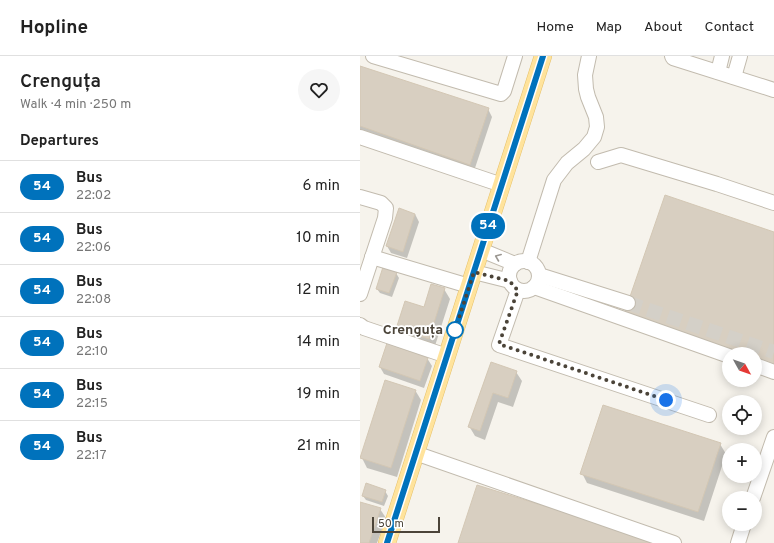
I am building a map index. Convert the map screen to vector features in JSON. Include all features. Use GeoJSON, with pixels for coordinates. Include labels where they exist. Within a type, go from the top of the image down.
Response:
{"type":"FeatureCollection","features":[{"type":"Feature","properties":{"kind":"main road"},"geometry":{"type":"LineString","coordinates":[[387,543],[543,56]]}},
{"type":"Feature","properties":{"kind":"lane"},"geometry":{"type":"LineString","coordinates":[[373,56],[501,94],[504,90],[516,56]]}},
{"type":"Feature","properties":{"kind":"lane"},"geometry":{"type":"LineString","coordinates":[[588,56],[586,89],[596,117],[597,127],[594,137],[584,149],[567,163],[554,180],[522,263],[511,269],[509,275],[514,285],[499,344],[709,415]]}},
{"type":"Feature","properties":{"kind":"lane"},"geometry":{"type":"LineString","coordinates":[[672,56],[672,58],[774,90]]}},
{"type":"Feature","properties":{"kind":"lane"},"geometry":{"type":"LineString","coordinates":[[718,72],[722,56]]}},
{"type":"Feature","properties":{"kind":"lane"},"geometry":{"type":"LineString","coordinates":[[734,77],[740,56]]}},
{"type":"Feature","properties":{"kind":"lane"},"geometry":{"type":"LineString","coordinates":[[360,137],[502,184]]}},
{"type":"Feature","properties":{"kind":"lane"},"geometry":{"type":"LineString","coordinates":[[598,162],[621,155],[774,203]]}},
{"type":"Feature","properties":{"kind":"lane"},"geometry":{"type":"LineString","coordinates":[[360,197],[381,203],[386,208],[385,218],[360,294]]}},
{"type":"Feature","properties":{"kind":"lane"},"geometry":{"type":"LineString","coordinates":[[372,257],[472,279],[514,285],[528,291],[536,281],[535,267],[481,250]]}},
{"type":"Feature","properties":{"kind":"lane"},"geometry":{"type":"LineString","coordinates":[[536,281],[628,303]]}},
{"type":"Feature","properties":{"kind":"lane"},"geometry":{"type":"LineString","coordinates":[[536,281],[722,353]]}},
{"type":"Feature","properties":{"kind":"lane"},"geometry":{"type":"LineString","coordinates":[[360,325],[364,328],[447,356]]}},
{"type":"Feature","properties":{"kind":"lane"},"geometry":{"type":"LineString","coordinates":[[762,368],[774,372]]}},
{"type":"Feature","properties":{"kind":"lane"},"geometry":{"type":"LineString","coordinates":[[755,491],[774,437]]}},
{"type":"Feature","properties":{"kind":"lane"},"geometry":{"type":"LineString","coordinates":[[415,453],[674,543]]}},
{"type":"Feature","properties":{"kind":"lane"},"geometry":{"type":"LineString","coordinates":[[738,543],[742,531]]}},
{"type":"Feature","properties":{"kind":"building"},"geometry":{"type":"Polygon","coordinates":[[[360,66],[489,108],[470,165],[360,126],[360,66]]]}},
{"type":"Feature","properties":{"kind":"building"},"geometry":{"type":"Polygon","coordinates":[[[665,195],[774,232],[774,365],[762,361],[762,347],[722,347],[624,314],[665,195]]]}},
{"type":"Feature","properties":{"kind":"building"},"geometry":{"type":"Polygon","coordinates":[[[399,208],[415,214],[403,252],[386,246],[399,208]]]}},
{"type":"Feature","properties":{"kind":"building"},"geometry":{"type":"Polygon","coordinates":[[[383,267],[397,272],[389,293],[376,289],[383,267]]]}},
{"type":"Feature","properties":{"kind":"building"},"geometry":{"type":"Polygon","coordinates":[[[431,284],[445,288],[429,339],[396,329],[405,301],[424,307],[431,284]]]}},
{"type":"Feature","properties":{"kind":"building"},"geometry":{"type":"Polygon","coordinates":[[[387,343],[428,358],[420,381],[379,367],[387,343]]]}},
{"type":"Feature","properties":{"kind":"building"},"geometry":{"type":"Polygon","coordinates":[[[491,362],[517,371],[508,398],[493,393],[480,431],[468,427],[491,362]]]}},
{"type":"Feature","properties":{"kind":"building"},"geometry":{"type":"Polygon","coordinates":[[[385,380],[416,390],[391,468],[360,458],[385,380]]]}},
{"type":"Feature","properties":{"kind":"building"},"geometry":{"type":"Polygon","coordinates":[[[603,405],[721,443],[698,512],[580,474],[603,405]]]}},
{"type":"Feature","properties":{"kind":"building"},"geometry":{"type":"Polygon","coordinates":[[[366,483],[386,490],[382,502],[362,496],[366,483]]]}},
{"type":"Feature","properties":{"kind":"building"},"geometry":{"type":"Polygon","coordinates":[[[477,485],[663,543],[458,543],[477,485]]]}},
{"type":"Feature","properties":{"kind":"building"},"geometry":{"type":"Polygon","coordinates":[[[360,502],[381,508],[369,543],[360,543],[360,502]]]}},
{"type":"Feature","properties":{"kind":"tunnel"},"geometry":{"type":"LineString","coordinates":[[628,303],[774,352]]}},
{"type":"Feature","properties":{"kind":"bus line","name":"54"},"geometry":{"type":"LineString","coordinates":[[387,543],[543,56]]}},
{"type":"Feature","properties":{"kind":"place","name":"Crenguța"},"geometry":{"type":"Point","coordinates":[455,330]}},
{"type":"Feature","properties":{"kind":"route"},"geometry":{"type":"LineString","coordinates":[[455,330],[474,272],[510,281],[518,290],[499,344],[666,400]]}}]}
